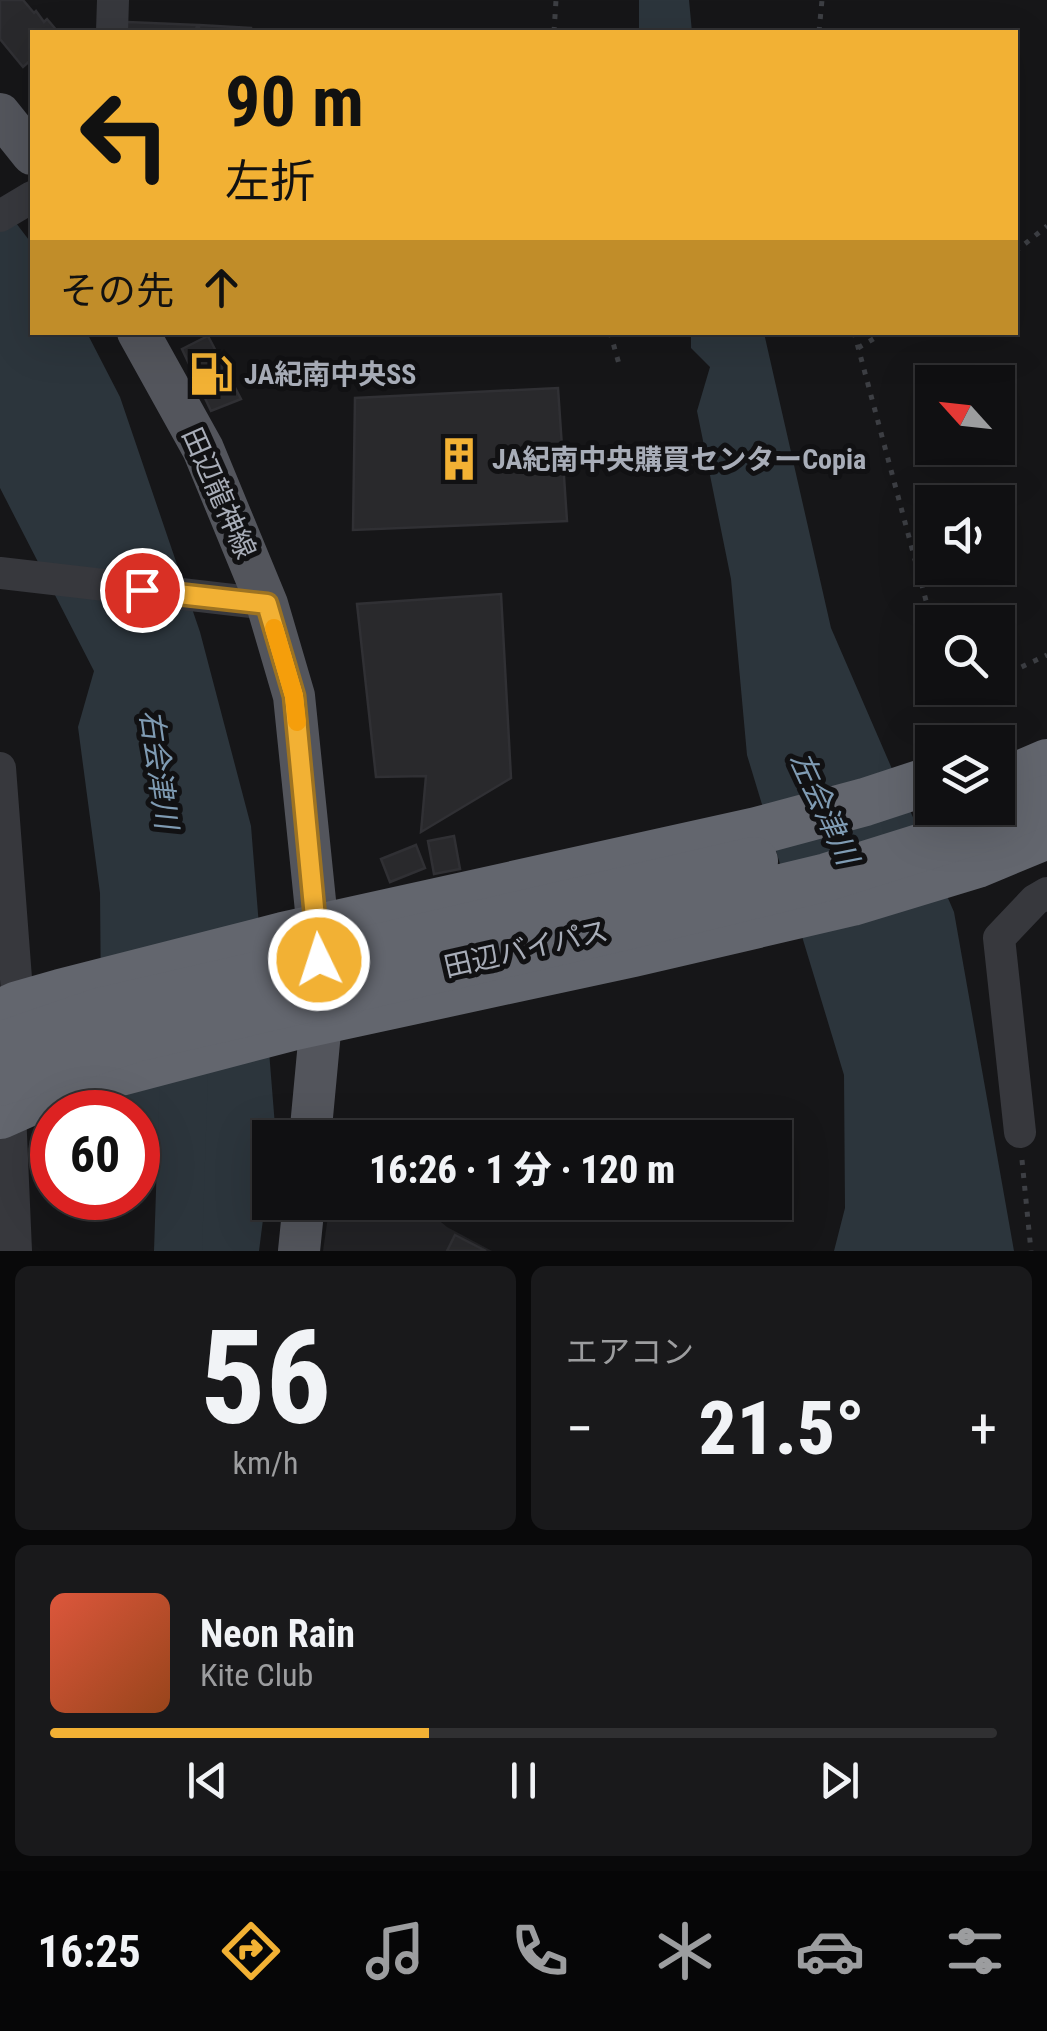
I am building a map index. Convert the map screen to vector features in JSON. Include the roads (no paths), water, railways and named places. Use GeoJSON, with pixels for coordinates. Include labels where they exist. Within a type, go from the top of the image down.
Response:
{"type":"FeatureCollection","features":[{"type":"Feature","properties":{"kind":"highway"},"geometry":{"type":"LineString","coordinates":[[1015,748],[1047,734]]}},
{"type":"Feature","properties":{"kind":"highway"},"geometry":{"type":"LineString","coordinates":[[1015,777],[1047,763]]}},
{"type":"Feature","properties":{"kind":"highway"},"geometry":{"type":"LineString","coordinates":[[16,1012],[300,933],[757,830],[915,786]]}},
{"type":"Feature","properties":{"kind":"highway","name":"田辺バイパス"},"geometry":{"type":"LineString","coordinates":[[3,1103],[139,1037],[827,876],[974,831],[1047,799]]}},
{"type":"Feature","properties":{"kind":"highway","name":"田辺バイパス"},"geometry":{"type":"LineString","coordinates":[[16,1012],[100,1012],[814,848],[915,816]]}},
{"type":"Feature","properties":{"kind":"highway"},"geometry":{"type":"LineString","coordinates":[[3,1103],[308,1024],[852,902],[977,864],[1047,836]]}},
{"type":"Feature","properties":{"kind":"main road"},"geometry":{"type":"LineString","coordinates":[[0,114],[30,152]]}},
{"type":"Feature","properties":{"kind":"main road","name":"田辺龍神線"},"geometry":{"type":"LineString","coordinates":[[140,335],[203,450],[267,604],[294,696],[310,1120]]}},
{"type":"Feature","properties":{"kind":"main road"},"geometry":{"type":"LineString","coordinates":[[300,1251],[303,1220]]}},
{"type":"Feature","properties":{"kind":"street"},"geometry":{"type":"LineString","coordinates":[[112,30],[113,0]]}},
{"type":"Feature","properties":{"kind":"street"},"geometry":{"type":"LineString","coordinates":[[0,216],[30,198]]}},
{"type":"Feature","properties":{"kind":"street"},"geometry":{"type":"LineString","coordinates":[[0,573],[267,604]]}},
{"type":"Feature","properties":{"kind":"street"},"geometry":{"type":"LineString","coordinates":[[0,768],[16,1012],[3,1103],[16,1251]]}},
{"type":"Feature","properties":{"kind":"street"},"geometry":{"type":"LineString","coordinates":[[1020,1132],[999,938],[1047,892]]}},
{"type":"Feature","properties":{"kind":"water"},"geometry":{"type":"Polygon","coordinates":[[[639,0],[689,0],[692,30],[639,30],[639,0]]]}},
{"type":"Feature","properties":{"kind":"water"},"geometry":{"type":"Polygon","coordinates":[[[0,202],[30,241],[30,335],[88,335],[120,397],[200,632],[251,826],[275,1120],[252,1120],[252,1220],[263,1220],[259,1251],[187,1251],[205,1134],[160,1140],[160,1090],[102,1090],[100,893],[78,727],[94,671],[0,488],[0,202]]]}},
{"type":"Feature","properties":{"kind":"water","name":"左会津川"},"geometry":{"type":"Polygon","coordinates":[[[691,335],[764,335],[831,628],[954,912],[1014,1251],[834,1251],[845,1208],[844,1075],[747,755],[731,579],[697,411],[710,367],[691,348],[691,335]]]}},
{"type":"Feature","properties":{"kind":"waterway","name":"右会津川"},"geometry":{"type":"LineString","coordinates":[[178,1251],[184,1072]]}},
{"type":"Feature","properties":{"kind":"place","name":"JA紀南中央SS"},"geometry":{"type":"Point","coordinates":[211,374]}},
{"type":"Feature","properties":{"kind":"place","name":"JA紀南中央購買センターCopia"},"geometry":{"type":"Point","coordinates":[459,459]}}]}
